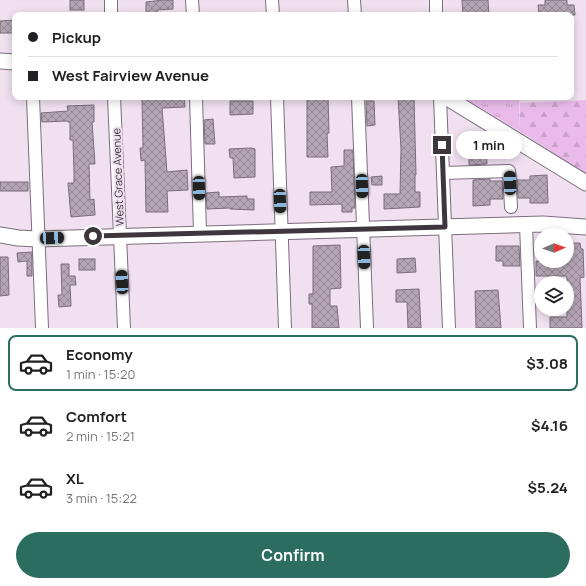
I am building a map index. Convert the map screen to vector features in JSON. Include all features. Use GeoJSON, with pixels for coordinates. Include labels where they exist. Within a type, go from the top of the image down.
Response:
{"type":"FeatureCollection","features":[{"type":"Feature","properties":{"kind":"main road"},"geometry":{"type":"LineString","coordinates":[[0,61],[12,62]]}},
{"type":"Feature","properties":{"kind":"main road"},"geometry":{"type":"LineString","coordinates":[[451,100],[586,183]]}},
{"type":"Feature","properties":{"kind":"main road"},"geometry":{"type":"LineString","coordinates":[[0,235],[38,239],[526,224],[586,227]]}},
{"type":"Feature","properties":{"kind":"street"},"geometry":{"type":"LineString","coordinates":[[110,0],[111,12]]}},
{"type":"Feature","properties":{"kind":"street"},"geometry":{"type":"LineString","coordinates":[[192,0],[193,12]]}},
{"type":"Feature","properties":{"kind":"street"},"geometry":{"type":"LineString","coordinates":[[272,0],[273,12]]}},
{"type":"Feature","properties":{"kind":"street"},"geometry":{"type":"LineString","coordinates":[[354,0],[354,12]]}},
{"type":"Feature","properties":{"kind":"street"},"geometry":{"type":"LineString","coordinates":[[436,0],[436,12]]}},
{"type":"Feature","properties":{"kind":"street"},"geometry":{"type":"LineString","coordinates":[[33,100],[42,328]]}},
{"type":"Feature","properties":{"kind":"street","name":"West Grace Avenue"},"geometry":{"type":"LineString","coordinates":[[114,100],[124,328]]}},
{"type":"Feature","properties":{"kind":"street"},"geometry":{"type":"LineString","coordinates":[[196,100],[200,233]]}},
{"type":"Feature","properties":{"kind":"street"},"geometry":{"type":"LineString","coordinates":[[276,100],[285,328]]}},
{"type":"Feature","properties":{"kind":"street"},"geometry":{"type":"LineString","coordinates":[[358,100],[367,328]]}},
{"type":"Feature","properties":{"kind":"street"},"geometry":{"type":"LineString","coordinates":[[440,100],[449,328]]}},
{"type":"Feature","properties":{"kind":"street"},"geometry":{"type":"LineString","coordinates":[[443,173],[509,171],[511,207]]}},
{"type":"Feature","properties":{"kind":"street"},"geometry":{"type":"LineString","coordinates":[[526,224],[530,328]]}},
{"type":"Feature","properties":{"kind":"green space"},"geometry":{"type":"Polygon","coordinates":[[[467,100],[519,100],[520,131],[467,100]]]}},
{"type":"Feature","properties":{"kind":"green space"},"geometry":{"type":"Polygon","coordinates":[[[586,100],[586,175],[520,131],[520,103],[586,100]]]}},
{"type":"Feature","properties":{"kind":"building"},"geometry":{"type":"Polygon","coordinates":[[[70,0],[84,0],[84,10],[70,10],[70,0]]]}},
{"type":"Feature","properties":{"kind":"building"},"geometry":{"type":"Polygon","coordinates":[[[173,0],[173,9],[157,10],[157,12],[146,12],[146,2],[173,0]]]}},
{"type":"Feature","properties":{"kind":"building"},"geometry":{"type":"Polygon","coordinates":[[[462,0],[488,0],[489,12],[463,12],[462,0]]]}},
{"type":"Feature","properties":{"kind":"building"},"geometry":{"type":"Polygon","coordinates":[[[545,0],[567,0],[567,5],[574,5],[575,15],[574,12],[539,12],[538,5],[545,5],[545,0]]]}},
{"type":"Feature","properties":{"kind":"building"},"geometry":{"type":"Polygon","coordinates":[[[12,20],[12,33],[0,33],[0,21],[12,20]]]}},
{"type":"Feature","properties":{"kind":"building"},"geometry":{"type":"Polygon","coordinates":[[[142,100],[184,100],[185,107],[162,108],[167,172],[187,170],[188,190],[167,191],[168,212],[146,212],[145,160],[141,161],[140,148],[143,148],[142,100]]]}},
{"type":"Feature","properties":{"kind":"building"},"geometry":{"type":"Polygon","coordinates":[[[307,100],[328,100],[328,157],[307,157],[307,100]]]}},
{"type":"Feature","properties":{"kind":"building"},"geometry":{"type":"Polygon","coordinates":[[[398,100],[414,100],[415,192],[420,192],[420,207],[384,209],[384,194],[400,194],[401,149],[398,100]]]}},
{"type":"Feature","properties":{"kind":"building"},"geometry":{"type":"Polygon","coordinates":[[[230,101],[253,101],[253,114],[230,115],[230,101]]]}},
{"type":"Feature","properties":{"kind":"building"},"geometry":{"type":"Polygon","coordinates":[[[366,101],[374,101],[375,125],[367,126],[366,101]]]}},
{"type":"Feature","properties":{"kind":"building"},"geometry":{"type":"Polygon","coordinates":[[[94,105],[94,122],[92,122],[95,164],[89,164],[90,200],[94,199],[95,215],[71,217],[68,183],[74,183],[74,173],[73,140],[70,140],[70,122],[42,122],[41,113],[68,111],[67,106],[94,105]]]}},
{"type":"Feature","properties":{"kind":"building"},"geometry":{"type":"Polygon","coordinates":[[[213,119],[215,144],[205,144],[204,120],[213,119]]]}},
{"type":"Feature","properties":{"kind":"building"},"geometry":{"type":"Polygon","coordinates":[[[486,139],[487,164],[469,165],[469,140],[486,139]]]}},
{"type":"Feature","properties":{"kind":"building"},"geometry":{"type":"Polygon","coordinates":[[[229,149],[255,149],[255,177],[234,178],[233,158],[230,158],[229,149]]]}},
{"type":"Feature","properties":{"kind":"building"},"geometry":{"type":"Polygon","coordinates":[[[344,150],[353,150],[355,208],[352,208],[352,212],[342,212],[342,204],[310,205],[310,192],[332,192],[331,167],[344,166],[344,150]]]}},
{"type":"Feature","properties":{"kind":"building"},"geometry":{"type":"Polygon","coordinates":[[[547,175],[548,203],[530,203],[530,198],[518,198],[517,180],[530,180],[530,176],[547,175]]]}},
{"type":"Feature","properties":{"kind":"building"},"geometry":{"type":"Polygon","coordinates":[[[382,176],[382,185],[372,185],[371,177],[382,176]]]}},
{"type":"Feature","properties":{"kind":"building"},"geometry":{"type":"Polygon","coordinates":[[[490,179],[490,181],[502,181],[503,199],[490,199],[490,205],[473,206],[473,180],[490,179]]]}},
{"type":"Feature","properties":{"kind":"building"},"geometry":{"type":"Polygon","coordinates":[[[0,182],[28,182],[28,191],[0,191],[0,182]]]}},
{"type":"Feature","properties":{"kind":"building"},"geometry":{"type":"Polygon","coordinates":[[[219,192],[219,197],[247,196],[247,199],[254,199],[254,210],[230,208],[207,209],[206,193],[219,192]]]}},
{"type":"Feature","properties":{"kind":"building"},"geometry":{"type":"Polygon","coordinates":[[[574,243],[580,243],[581,249],[583,249],[584,277],[580,278],[582,328],[550,328],[550,317],[574,316],[574,276],[536,276],[536,268],[574,268],[574,243]]]}},
{"type":"Feature","properties":{"kind":"building"},"geometry":{"type":"Polygon","coordinates":[[[340,245],[341,288],[330,289],[330,306],[337,306],[339,328],[312,328],[312,304],[309,304],[309,294],[313,294],[313,246],[340,245]]]}},
{"type":"Feature","properties":{"kind":"building"},"geometry":{"type":"Polygon","coordinates":[[[496,246],[519,246],[520,266],[503,266],[503,261],[496,261],[496,246]]]}},
{"type":"Feature","properties":{"kind":"building"},"geometry":{"type":"Polygon","coordinates":[[[32,252],[32,276],[27,276],[27,261],[18,262],[17,253],[32,252]]]}},
{"type":"Feature","properties":{"kind":"building"},"geometry":{"type":"Polygon","coordinates":[[[0,257],[8,257],[9,295],[0,296],[0,257]]]}},
{"type":"Feature","properties":{"kind":"building"},"geometry":{"type":"Polygon","coordinates":[[[415,258],[416,272],[397,273],[397,259],[415,258]]]}},
{"type":"Feature","properties":{"kind":"building"},"geometry":{"type":"Polygon","coordinates":[[[79,259],[95,259],[95,270],[79,270],[79,259]]]}},
{"type":"Feature","properties":{"kind":"building"},"geometry":{"type":"Polygon","coordinates":[[[61,264],[69,264],[69,276],[75,276],[76,285],[70,285],[71,306],[59,307],[58,295],[62,295],[61,264]]]}},
{"type":"Feature","properties":{"kind":"building"},"geometry":{"type":"Polygon","coordinates":[[[419,289],[421,328],[408,328],[407,302],[396,302],[396,290],[419,289]]]}},
{"type":"Feature","properties":{"kind":"building"},"geometry":{"type":"Polygon","coordinates":[[[498,290],[501,328],[476,328],[475,291],[498,290]]]}},
{"type":"Feature","properties":{"kind":"route"},"geometry":{"type":"LineString","coordinates":[[93,236],[445,227],[442,145]]}}]}
